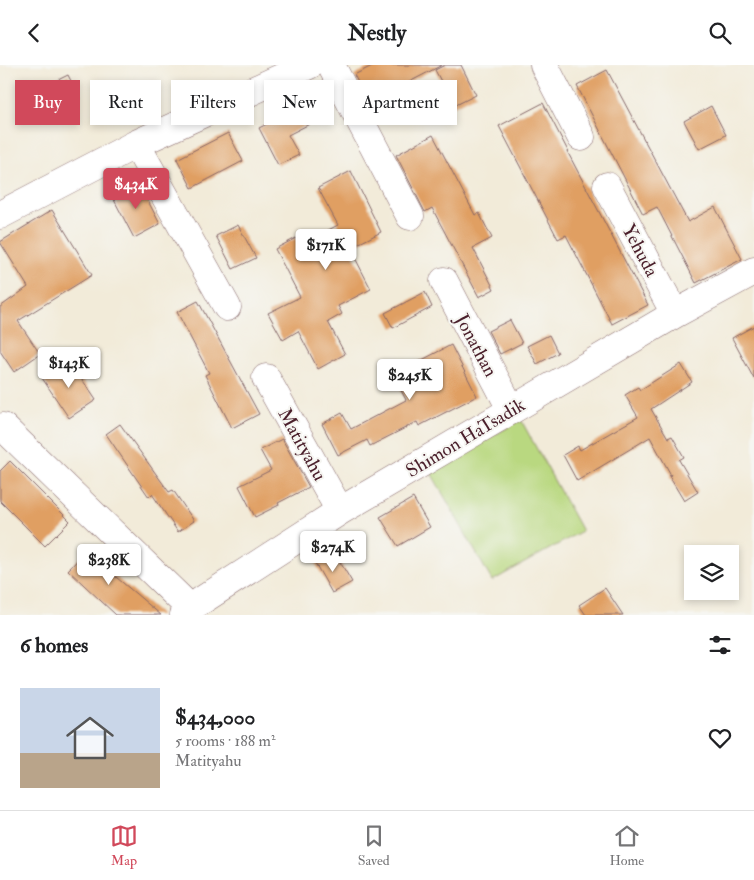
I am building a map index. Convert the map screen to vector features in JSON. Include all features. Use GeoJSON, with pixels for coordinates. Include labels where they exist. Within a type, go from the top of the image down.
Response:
{"type":"FeatureCollection","features":[{"type":"Feature","properties":{"kind":"street"},"geometry":{"type":"LineString","coordinates":[[0,215],[136,144],[309,65]]}},
{"type":"Feature","properties":{"kind":"street"},"geometry":{"type":"LineString","coordinates":[[331,65],[410,216]]}},
{"type":"Feature","properties":{"kind":"street"},"geometry":{"type":"LineString","coordinates":[[544,65],[581,137]]}},
{"type":"Feature","properties":{"kind":"street"},"geometry":{"type":"LineString","coordinates":[[136,144],[227,307]]}},
{"type":"Feature","properties":{"kind":"street","name":"Yehuda"},"geometry":{"type":"LineString","coordinates":[[607,186],[674,313]]}},
{"type":"Feature","properties":{"kind":"street","name":"Shimon HaTsadik"},"geometry":{"type":"LineString","coordinates":[[187,611],[340,511],[674,313],[754,271]]}},
{"type":"Feature","properties":{"kind":"street","name":"Jonathan"},"geometry":{"type":"LineString","coordinates":[[444,281],[511,409]]}},
{"type":"Feature","properties":{"kind":"street","name":"Matityahu"},"geometry":{"type":"LineString","coordinates":[[266,378],[340,511]]}},
{"type":"Feature","properties":{"kind":"street"},"geometry":{"type":"LineString","coordinates":[[3,427],[187,611]]}},
{"type":"Feature","properties":{"kind":"green space"},"geometry":{"type":"Polygon","coordinates":[[[521,420],[582,531],[492,581],[430,471],[521,420]]]}},
{"type":"Feature","properties":{"kind":"building"},"geometry":{"type":"Polygon","coordinates":[[[374,65],[442,65],[413,80],[357,80],[354,75],[374,65]]]}},
{"type":"Feature","properties":{"kind":"building"},"geometry":{"type":"Polygon","coordinates":[[[445,65],[461,65],[476,95],[457,104],[457,80],[440,80],[435,70],[445,65]]]}},
{"type":"Feature","properties":{"kind":"building"},"geometry":{"type":"Polygon","coordinates":[[[607,70],[688,222],[715,207],[742,259],[696,283],[657,207],[643,214],[577,86],[607,70]]]}},
{"type":"Feature","properties":{"kind":"building"},"geometry":{"type":"Polygon","coordinates":[[[68,75],[70,80],[58,80],[68,75]]]}},
{"type":"Feature","properties":{"kind":"building"},"geometry":{"type":"Polygon","coordinates":[[[543,103],[648,305],[612,324],[566,235],[558,239],[499,126],[543,103]]]}},
{"type":"Feature","properties":{"kind":"building"},"geometry":{"type":"Polygon","coordinates":[[[711,106],[726,135],[699,149],[684,121],[711,106]]]}},
{"type":"Feature","properties":{"kind":"building"},"geometry":{"type":"Polygon","coordinates":[[[265,125],[308,125],[288,135],[299,155],[278,165],[259,128],[265,125]]]}},
{"type":"Feature","properties":{"kind":"building"},"geometry":{"type":"Polygon","coordinates":[[[228,133],[243,161],[192,188],[177,159],[228,133]]]}},
{"type":"Feature","properties":{"kind":"building"},"geometry":{"type":"Polygon","coordinates":[[[433,135],[475,215],[479,213],[492,238],[473,248],[494,289],[479,297],[432,208],[425,212],[396,155],[433,135]]]}},
{"type":"Feature","properties":{"kind":"building"},"geometry":{"type":"Polygon","coordinates":[[[351,171],[381,232],[350,248],[371,289],[338,306],[342,314],[328,322],[345,354],[318,369],[298,331],[283,340],[268,313],[300,297],[275,249],[296,238],[299,245],[338,225],[318,188],[351,171]]]}},
{"type":"Feature","properties":{"kind":"building"},"geometry":{"type":"Polygon","coordinates":[[[138,182],[160,224],[134,238],[112,196],[138,182]]]}},
{"type":"Feature","properties":{"kind":"building"},"geometry":{"type":"Polygon","coordinates":[[[52,210],[92,275],[18,321],[40,354],[14,372],[0,351],[0,307],[28,287],[0,242],[52,210]]]}},
{"type":"Feature","properties":{"kind":"building"},"geometry":{"type":"Polygon","coordinates":[[[238,225],[256,258],[233,269],[216,236],[238,225]]]}},
{"type":"Feature","properties":{"kind":"building"},"geometry":{"type":"Polygon","coordinates":[[[425,292],[432,307],[393,328],[385,313],[425,292]]]}},
{"type":"Feature","properties":{"kind":"building"},"geometry":{"type":"Polygon","coordinates":[[[198,301],[259,414],[232,428],[205,375],[209,373],[177,312],[198,301]]]}},
{"type":"Feature","properties":{"kind":"building"},"geometry":{"type":"Polygon","coordinates":[[[510,320],[522,343],[500,354],[488,331],[510,320]]]}},
{"type":"Feature","properties":{"kind":"building"},"geometry":{"type":"Polygon","coordinates":[[[754,326],[754,379],[732,338],[754,326]]]}},
{"type":"Feature","properties":{"kind":"building"},"geometry":{"type":"Polygon","coordinates":[[[549,335],[558,353],[537,364],[527,346],[549,335]]]}},
{"type":"Feature","properties":{"kind":"building"},"geometry":{"type":"Polygon","coordinates":[[[451,345],[477,396],[419,426],[417,422],[370,446],[367,440],[338,455],[322,424],[342,413],[351,429],[406,400],[393,375],[451,345]]]}},
{"type":"Feature","properties":{"kind":"building"},"geometry":{"type":"Polygon","coordinates":[[[69,360],[96,400],[69,418],[42,378],[69,360]]]}},
{"type":"Feature","properties":{"kind":"building"},"geometry":{"type":"Polygon","coordinates":[[[681,364],[692,382],[651,409],[668,438],[672,436],[684,457],[679,460],[698,492],[684,501],[669,476],[671,475],[650,437],[577,481],[563,455],[578,446],[580,450],[638,417],[625,395],[638,387],[640,390],[681,364]]]}},
{"type":"Feature","properties":{"kind":"building"},"geometry":{"type":"Polygon","coordinates":[[[120,424],[169,492],[173,490],[194,521],[178,532],[152,494],[149,497],[106,434],[120,424]]]}},
{"type":"Feature","properties":{"kind":"building"},"geometry":{"type":"Polygon","coordinates":[[[282,439],[309,487],[255,517],[239,486],[271,470],[260,450],[282,439]]]}},
{"type":"Feature","properties":{"kind":"building"},"geometry":{"type":"Polygon","coordinates":[[[10,461],[70,521],[45,546],[0,501],[0,471],[10,461]]]}},
{"type":"Feature","properties":{"kind":"building"},"geometry":{"type":"Polygon","coordinates":[[[413,498],[430,527],[398,546],[380,517],[413,498]]]}},
{"type":"Feature","properties":{"kind":"building"},"geometry":{"type":"Polygon","coordinates":[[[90,547],[113,569],[110,572],[161,615],[116,615],[68,570],[90,547]]]}},
{"type":"Feature","properties":{"kind":"building"},"geometry":{"type":"Polygon","coordinates":[[[334,552],[352,582],[332,593],[315,563],[334,552]]]}},
{"type":"Feature","properties":{"kind":"building"},"geometry":{"type":"Polygon","coordinates":[[[605,588],[623,615],[586,615],[579,605],[605,588]]]}}]}
